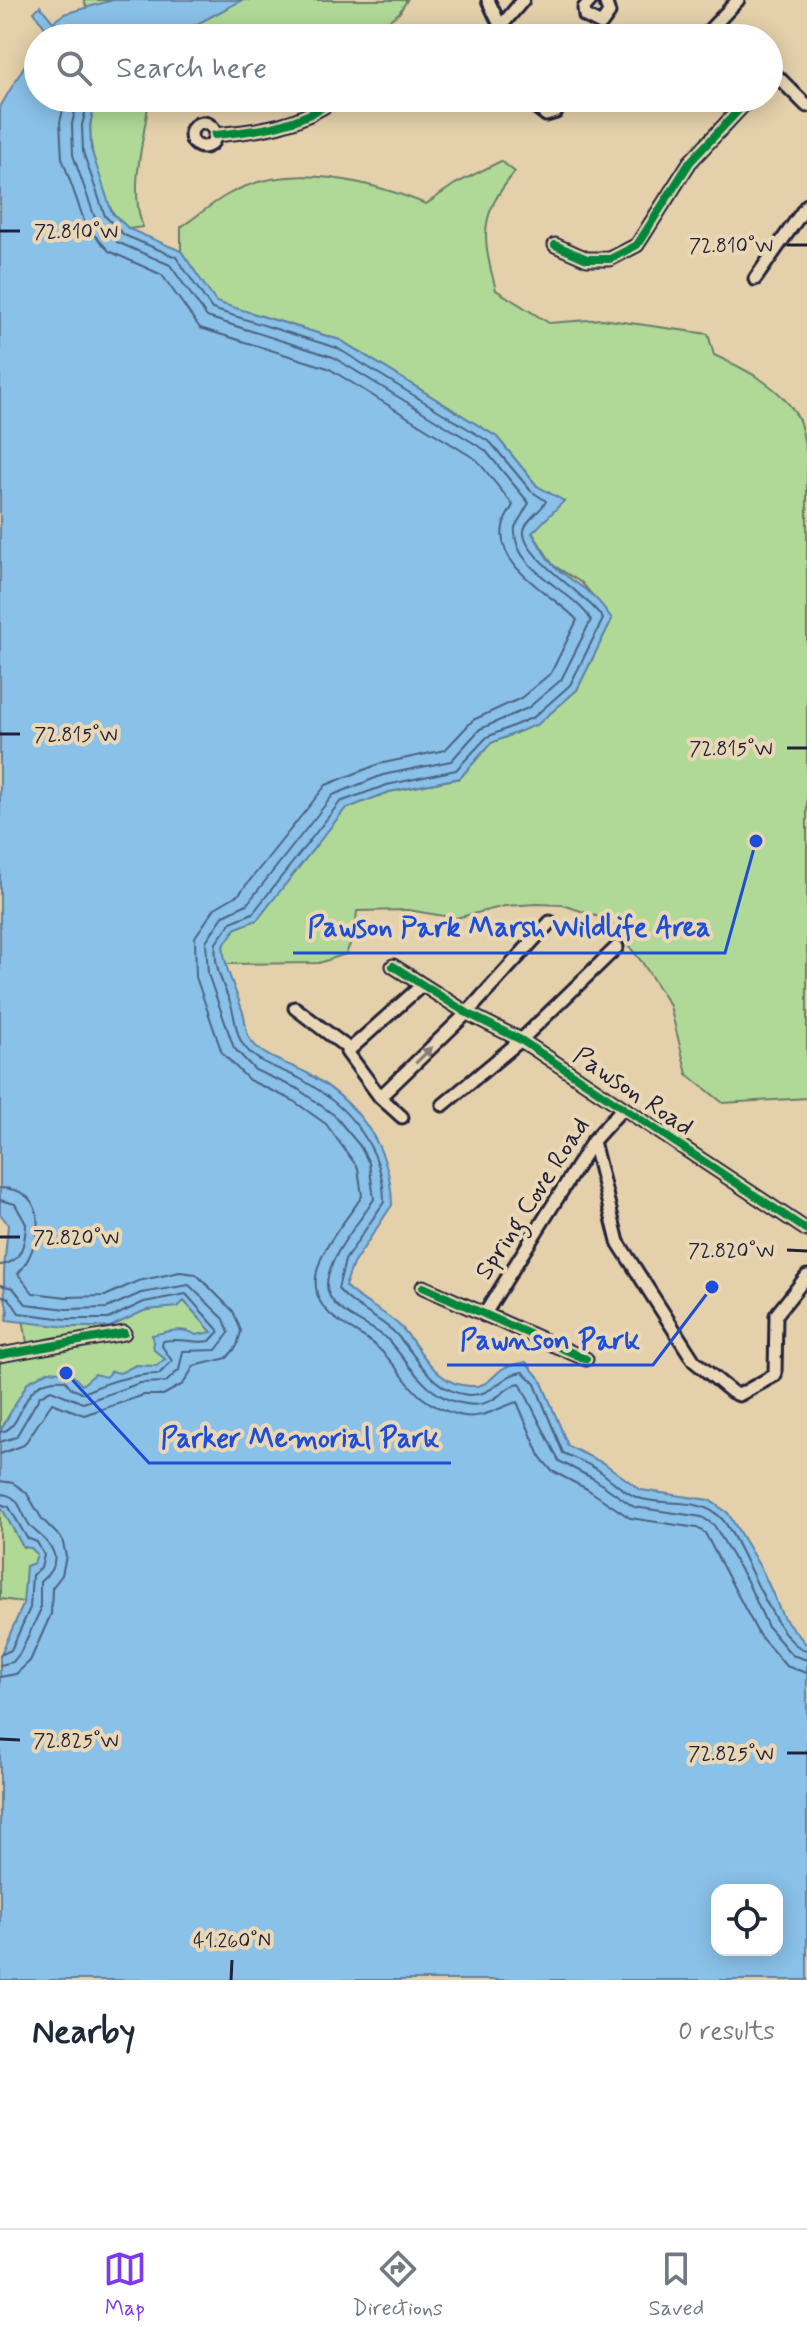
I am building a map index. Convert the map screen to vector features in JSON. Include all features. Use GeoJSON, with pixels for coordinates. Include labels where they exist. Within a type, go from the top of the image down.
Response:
{"type":"FeatureCollection","features":[{"type":"Feature","properties":{"kind":"street"},"geometry":{"type":"LineString","coordinates":[[488,0],[500,24]]}},
{"type":"Feature","properties":{"kind":"street"},"geometry":{"type":"LineString","coordinates":[[509,24],[523,0]]}},
{"type":"Feature","properties":{"kind":"street"},"geometry":{"type":"LineString","coordinates":[[591,0],[584,8],[585,16],[601,24],[609,13],[605,0]]}},
{"type":"Feature","properties":{"kind":"street"},"geometry":{"type":"LineString","coordinates":[[718,24],[738,0]]}},
{"type":"Feature","properties":{"kind":"street"},"geometry":{"type":"LineString","coordinates":[[783,84],[807,106]]}},
{"type":"Feature","properties":{"kind":"street"},"geometry":{"type":"LineString","coordinates":[[215,135],[285,124],[316,112]]}},
{"type":"Feature","properties":{"kind":"street"},"geometry":{"type":"LineString","coordinates":[[555,245],[587,259],[598,259],[624,254],[637,245],[690,162],[737,112]]}},
{"type":"Feature","properties":{"kind":"street"},"geometry":{"type":"LineString","coordinates":[[755,279],[807,205]]}},
{"type":"Feature","properties":{"kind":"street"},"geometry":{"type":"LineString","coordinates":[[380,1097],[467,1013],[550,922]]}},
{"type":"Feature","properties":{"kind":"street"},"geometry":{"type":"LineString","coordinates":[[443,1105],[521,1040],[617,947]]}},
{"type":"Feature","properties":{"kind":"street","name":"Pawson Road"},"geometry":{"type":"LineString","coordinates":[[393,966],[467,1013],[521,1040],[621,1110],[807,1230]]}},
{"type":"Feature","properties":{"kind":"street"},"geometry":{"type":"LineString","coordinates":[[402,1117],[380,1097],[347,1052],[421,986]]}},
{"type":"Feature","properties":{"kind":"street"},"geometry":{"type":"LineString","coordinates":[[295,1008],[349,1049]]}},
{"type":"Feature","properties":{"kind":"street","name":"Spring Cove Road"},"geometry":{"type":"LineString","coordinates":[[484,1315],[593,1141],[621,1110]]}},
{"type":"Feature","properties":{"kind":"street"},"geometry":{"type":"LineString","coordinates":[[593,1141],[618,1242],[694,1361],[732,1392],[739,1395],[775,1375],[776,1315],[807,1276]]}},
{"type":"Feature","properties":{"kind":"street"},"geometry":{"type":"LineString","coordinates":[[423,1287],[586,1359]]}},
{"type":"Feature","properties":{"kind":"street"},"geometry":{"type":"LineString","coordinates":[[0,1355],[124,1333]]}},
{"type":"Feature","properties":{"kind":"green space"},"geometry":{"type":"Polygon","coordinates":[[[84,0],[407,0],[399,13],[384,24],[92,24],[84,0]]]}},
{"type":"Feature","properties":{"kind":"green space"},"geometry":{"type":"Polygon","coordinates":[[[93,112],[147,112],[137,180],[143,227],[129,229],[112,211],[92,153],[93,112]]]}},
{"type":"Feature","properties":{"kind":"green space"},"geometry":{"type":"Polygon","coordinates":[[[501,161],[515,172],[494,202],[486,228],[496,290],[549,323],[602,319],[708,334],[714,355],[772,388],[791,407],[800,422],[807,455],[807,1098],[723,1103],[687,1074],[670,1006],[642,962],[608,920],[563,905],[505,906],[456,918],[408,910],[357,911],[355,932],[346,954],[319,963],[225,964],[223,946],[236,928],[257,920],[345,809],[389,792],[460,778],[491,743],[538,724],[577,690],[612,619],[582,583],[553,565],[532,532],[563,501],[537,486],[497,437],[340,340],[215,302],[181,251],[181,227],[227,195],[275,179],[301,177],[352,182],[426,204],[455,184],[501,161]]]}},
{"type":"Feature","properties":{"kind":"green space"},"geometry":{"type":"Polygon","coordinates":[[[184,1301],[213,1333],[167,1366],[0,1444],[0,1361],[61,1350],[58,1337],[27,1343],[22,1312],[133,1311],[174,1306],[184,1301]]]}},
{"type":"Feature","properties":{"kind":"green space"},"geometry":{"type":"Polygon","coordinates":[[[0,1461],[38,1550],[31,1603],[0,1599],[0,1461]]]}},
{"type":"Feature","properties":{"kind":"water"},"geometry":{"type":"Polygon","coordinates":[[[113,0],[242,0],[197,24],[42,24],[34,12],[40,6],[53,22],[64,14],[113,0]]]}},
{"type":"Feature","properties":{"kind":"water"},"geometry":{"type":"Polygon","coordinates":[[[24,67],[24,112],[93,112],[91,149],[112,213],[129,229],[181,251],[216,302],[340,340],[497,437],[537,486],[564,501],[532,533],[554,566],[591,594],[612,619],[577,690],[538,724],[491,743],[460,778],[389,792],[345,809],[257,920],[236,928],[223,946],[224,955],[247,1034],[255,1046],[268,1056],[307,1073],[342,1098],[368,1128],[385,1164],[392,1205],[353,1264],[345,1286],[401,1327],[447,1380],[470,1386],[481,1385],[504,1368],[526,1362],[541,1380],[568,1446],[605,1464],[641,1490],[709,1500],[728,1513],[763,1572],[783,1617],[807,1645],[807,1980],[0,1980],[0,1656],[23,1605],[26,1566],[34,1563],[37,1554],[31,1548],[23,1547],[0,1505],[0,1431],[28,1382],[49,1371],[70,1373],[82,1385],[95,1374],[105,1377],[112,1371],[120,1373],[136,1365],[156,1366],[165,1359],[154,1350],[152,1335],[175,1330],[196,1335],[212,1332],[184,1301],[178,1307],[146,1310],[110,1327],[67,1327],[6,1320],[4,1279],[8,1224],[0,1214],[0,107],[24,67]]]}},
{"type":"Feature","properties":{"kind":"cycle path"},"geometry":{"type":"LineString","coordinates":[[215,135],[263,129],[313,112]]}},
{"type":"Feature","properties":{"kind":"cycle path"},"geometry":{"type":"LineString","coordinates":[[555,245],[587,259],[610,259],[637,245],[690,162],[737,112]]}},
{"type":"Feature","properties":{"kind":"cycle path"},"geometry":{"type":"LineString","coordinates":[[393,966],[467,1013],[521,1040],[807,1230]]}},
{"type":"Feature","properties":{"kind":"cycle path"},"geometry":{"type":"LineString","coordinates":[[423,1287],[586,1359]]}},
{"type":"Feature","properties":{"kind":"cycle path"},"geometry":{"type":"LineString","coordinates":[[0,1355],[124,1333]]}},
{"type":"Feature","properties":{"kind":"place","name":"Pawson Park Marsh Wildlife Area"},"geometry":{"type":"Point","coordinates":[756,841]}},
{"type":"Feature","properties":{"kind":"place","name":"Pawnson Park"},"geometry":{"type":"Point","coordinates":[712,1287]}},
{"type":"Feature","properties":{"kind":"place","name":"Parker Memorial Park"},"geometry":{"type":"Point","coordinates":[66,1373]}}]}
